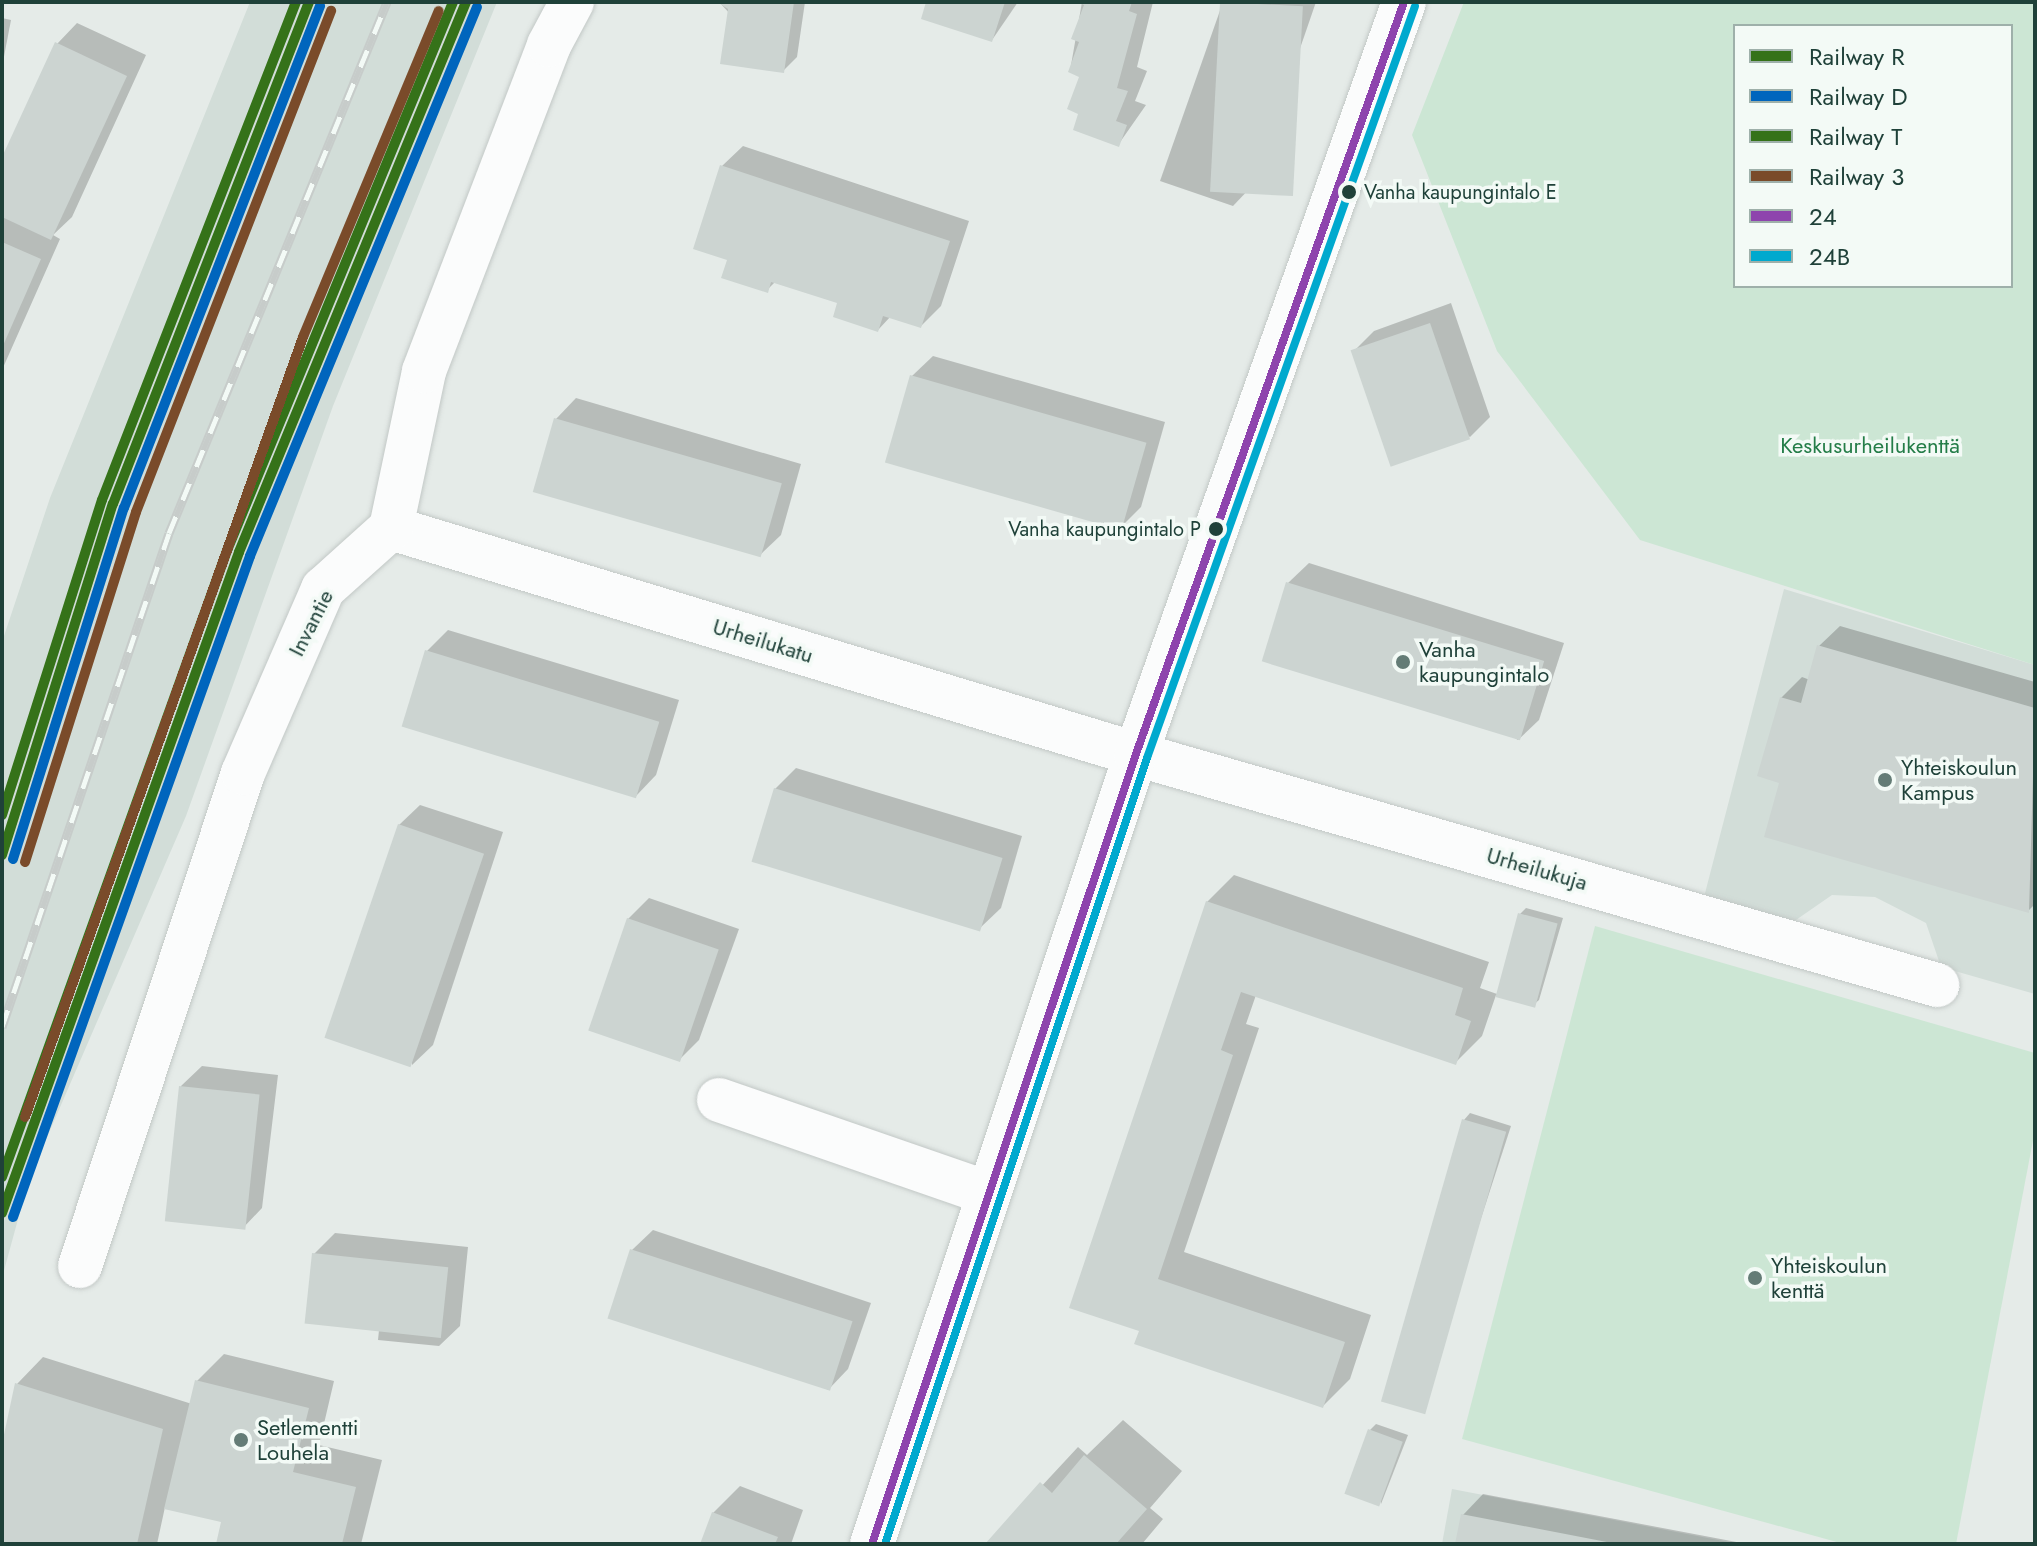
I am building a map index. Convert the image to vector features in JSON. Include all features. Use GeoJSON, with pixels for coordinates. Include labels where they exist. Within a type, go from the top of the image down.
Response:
{"type":"FeatureCollection","features":[{"type":"Feature","properties":{"kind":"street"},"geometry":{"type":"LineString","coordinates":[[391,528],[424,371],[549,45],[572,2]]}},
{"type":"Feature","properties":{"kind":"street"},"geometry":{"type":"LineString","coordinates":[[872,1544],[1136,754],[1404,2]]}},
{"type":"Feature","properties":{"kind":"street","name":"Urheilukatu"},"geometry":{"type":"LineString","coordinates":[[391,528],[1136,754]]}},
{"type":"Feature","properties":{"kind":"street","name":"Invantie"},"geometry":{"type":"LineString","coordinates":[[80,1266],[243,773],[323,589],[391,528]]}},
{"type":"Feature","properties":{"kind":"street","name":"Urheilukuja"},"geometry":{"type":"LineString","coordinates":[[1136,754],[1937,985]]}},
{"type":"Feature","properties":{"kind":"street"},"geometry":{"type":"LineString","coordinates":[[719,1100],[987,1193]]}},
{"type":"Feature","properties":{"kind":"shaded area"},"geometry":{"type":"Polygon","coordinates":[[[250,2],[497,2],[333,406],[186,816],[29,1179],[2,1278],[2,642],[50,498],[250,2]]]}},
{"type":"Feature","properties":{"kind":"shaded area","name":"Yhteiskoulun Kampus"},"geometry":{"type":"Polygon","coordinates":[[[1784,589],[2035,665],[2035,994],[1941,967],[1926,923],[1875,897],[1832,895],[1793,922],[1704,897],[1784,589]]]}},
{"type":"Feature","properties":{"kind":"shaded area"},"geometry":{"type":"Polygon","coordinates":[[[1452,1489],[1739,1544],[1442,1544],[1452,1489]]]}},
{"type":"Feature","properties":{"kind":"green space","name":"Keskusurheilukenttä"},"geometry":{"type":"Polygon","coordinates":[[[1464,2],[2035,2],[2035,665],[1640,540],[1497,351],[1412,135],[1464,2]]]}},
{"type":"Feature","properties":{"kind":"green space"},"geometry":{"type":"Polygon","coordinates":[[[1595,926],[2035,1053],[2035,1130],[1956,1544],[1844,1544],[1462,1439],[1595,926]]]}},
{"type":"Feature","properties":{"kind":"building"},"geometry":{"type":"Polygon","coordinates":[[[717,2],[794,2],[784,73],[720,64],[728,9],[717,2]]]}},
{"type":"Feature","properties":{"kind":"building"},"geometry":{"type":"Polygon","coordinates":[[[926,2],[1005,2],[992,42],[921,19],[926,2]]]}},
{"type":"Feature","properties":{"kind":"building"},"geometry":{"type":"Polygon","coordinates":[[[1077,2],[1132,2],[1129,11],[1137,14],[1117,88],[1128,91],[1116,121],[1127,125],[1119,147],[1073,130],[1078,114],[1067,109],[1079,77],[1068,72],[1079,42],[1071,39],[1084,5],[1077,2]]]}},
{"type":"Feature","properties":{"kind":"building"},"geometry":{"type":"Polygon","coordinates":[[[1220,2],[1303,6],[1293,196],[1210,192],[1220,2]]]}},
{"type":"Feature","properties":{"kind":"building"},"geometry":{"type":"Polygon","coordinates":[[[55,42],[127,76],[51,240],[2,217],[2,157],[55,42]]]}},
{"type":"Feature","properties":{"kind":"building"},"geometry":{"type":"Polygon","coordinates":[[[720,165],[950,241],[921,328],[883,316],[878,332],[833,317],[837,303],[771,282],[768,293],[721,278],[727,260],[693,249],[720,165]]]}},
{"type":"Feature","properties":{"kind":"building"},"geometry":{"type":"Polygon","coordinates":[[[2,242],[41,259],[2,348],[2,242]]]}},
{"type":"Feature","properties":{"kind":"building"},"geometry":{"type":"Polygon","coordinates":[[[1430,323],[1470,439],[1391,467],[1351,350],[1430,323]]]}},
{"type":"Feature","properties":{"kind":"building"},"geometry":{"type":"Polygon","coordinates":[[[910,375],[1146,443],[1121,530],[885,462],[910,375]]]}},
{"type":"Feature","properties":{"kind":"building"},"geometry":{"type":"Polygon","coordinates":[[[554,418],[782,483],[761,557],[533,492],[554,418]]]}},
{"type":"Feature","properties":{"kind":"building","name":"Vanha kaupungintalo"},"geometry":{"type":"Polygon","coordinates":[[[1286,582],[1544,661],[1520,740],[1262,661],[1286,582]]]}},
{"type":"Feature","properties":{"kind":"building"},"geometry":{"type":"Polygon","coordinates":[[[1817,645],[2035,708],[2029,913],[1764,837],[1779,783],[1757,776],[1780,697],[1801,703],[1817,645]]]}},
{"type":"Feature","properties":{"kind":"building"},"geometry":{"type":"Polygon","coordinates":[[[425,650],[659,722],[636,798],[402,727],[425,650]]]}},
{"type":"Feature","properties":{"kind":"building"},"geometry":{"type":"Polygon","coordinates":[[[774,788],[1003,858],[980,932],[751,862],[774,788]]]}},
{"type":"Feature","properties":{"kind":"building"},"geometry":{"type":"Polygon","coordinates":[[[398,824],[484,854],[410,1067],[324,1038],[398,824]]]}},
{"type":"Feature","properties":{"kind":"building"},"geometry":{"type":"Polygon","coordinates":[[[1206,901],[1463,988],[1455,1015],[1471,1021],[1456,1065],[1241,992],[1221,1050],[1233,1055],[1158,1279],[1345,1342],[1323,1408],[1134,1344],[1139,1331],[1069,1308],[1206,901]]]}},
{"type":"Feature","properties":{"kind":"building"},"geometry":{"type":"Polygon","coordinates":[[[1518,913],[1558,924],[1535,1008],[1495,997],[1518,913]]]}},
{"type":"Feature","properties":{"kind":"building"},"geometry":{"type":"Polygon","coordinates":[[[627,918],[719,950],[680,1062],[588,1031],[627,918]]]}},
{"type":"Feature","properties":{"kind":"building"},"geometry":{"type":"Polygon","coordinates":[[[179,1086],[260,1094],[245,1230],[165,1221],[179,1086]]]}},
{"type":"Feature","properties":{"kind":"building"},"geometry":{"type":"Polygon","coordinates":[[[1462,1119],[1506,1132],[1425,1414],[1381,1402],[1462,1119]]]}},
{"type":"Feature","properties":{"kind":"building"},"geometry":{"type":"Polygon","coordinates":[[[630,1249],[853,1321],[830,1391],[607,1318],[630,1249]]]}},
{"type":"Feature","properties":{"kind":"building"},"geometry":{"type":"Polygon","coordinates":[[[312,1253],[448,1267],[441,1338],[305,1324],[312,1253]]]}},
{"type":"Feature","properties":{"kind":"building","name":"Setlementti Louhela"},"geometry":{"type":"Polygon","coordinates":[[[195,1380],[309,1408],[293,1472],[356,1487],[342,1544],[216,1544],[221,1522],[164,1509],[195,1380]]]}},
{"type":"Feature","properties":{"kind":"building"},"geometry":{"type":"Polygon","coordinates":[[[15,1383],[163,1429],[137,1544],[2,1544],[2,1444],[15,1383]]]}},
{"type":"Feature","properties":{"kind":"building"},"geometry":{"type":"Polygon","coordinates":[[[1368,1429],[1403,1442],[1379,1506],[1344,1494],[1368,1429]]]}},
{"type":"Feature","properties":{"kind":"building"},"geometry":{"type":"Polygon","coordinates":[[[1084,1455],[1147,1509],[1116,1544],[985,1544],[1040,1482],[1052,1493],[1084,1455]]]}},
{"type":"Feature","properties":{"kind":"building"},"geometry":{"type":"Polygon","coordinates":[[[712,1512],[778,1537],[775,1544],[700,1544],[712,1512]]]}},
{"type":"Feature","properties":{"kind":"building"},"geometry":{"type":"Polygon","coordinates":[[[1461,1514],[1612,1543],[1612,1544],[1455,1544],[1461,1514]]]}},
{"type":"Feature","properties":{"kind":"railway"},"geometry":{"type":"LineString","coordinates":[[2,1027],[169,533],[387,2]]}},
{"type":"Feature","properties":{"kind":"rail line","name":"T"},"geometry":{"type":"LineString","coordinates":[[2,815],[102,500],[296,2]]}},
{"type":"Feature","properties":{"kind":"rail line","name":"R"},"geometry":{"type":"LineString","coordinates":[[2,855],[113,504],[309,2]]}},
{"type":"Feature","properties":{"kind":"rail line","name":"T"},"geometry":{"type":"LineString","coordinates":[[2,1177],[228,548],[453,2]]}},
{"type":"Feature","properties":{"kind":"rail line","name":"R"},"geometry":{"type":"LineString","coordinates":[[2,1213],[239,552],[466,2]]}},
{"type":"Feature","properties":{"kind":"rail line","name":"D"},"geometry":{"type":"LineString","coordinates":[[13,859],[124,508],[320,6]]}},
{"type":"Feature","properties":{"kind":"rail line","name":"D"},"geometry":{"type":"LineString","coordinates":[[13,1217],[250,556],[477,7]]}},
{"type":"Feature","properties":{"kind":"rail line","name":"3"},"geometry":{"type":"LineString","coordinates":[[25,862],[136,512],[331,11]]}},
{"type":"Feature","properties":{"kind":"rail line","name":"3"},"geometry":{"type":"LineString","coordinates":[[25,1117],[303,337],[439,11]]}},
{"type":"Feature","properties":{"kind":"transit line","name":"24"},"geometry":{"type":"LineString","coordinates":[[872,1544],[1136,754],[1404,2]]}},
{"type":"Feature","properties":{"kind":"transit line","name":"24B"},"geometry":{"type":"LineString","coordinates":[[885,1544],[1147,758],[1415,6]]}},
{"type":"Feature","properties":{"kind":"place","name":"Vanha kaupungintalo E"},"geometry":{"type":"Point","coordinates":[1349,192]}},
{"type":"Feature","properties":{"kind":"place","name":"Vanha kaupungintalo P"},"geometry":{"type":"Point","coordinates":[1216,529]}},
{"type":"Feature","properties":{"kind":"place","name":"Vanha kaupungintalo"},"geometry":{"type":"Point","coordinates":[1403,662]}},
{"type":"Feature","properties":{"kind":"place","name":"Yhteiskoulun Kampus"},"geometry":{"type":"Point","coordinates":[1885,780]}},
{"type":"Feature","properties":{"kind":"place","name":"Yhteiskoulun kenttä"},"geometry":{"type":"Point","coordinates":[1755,1278]}},
{"type":"Feature","properties":{"kind":"place","name":"Setlementti Louhela"},"geometry":{"type":"Point","coordinates":[241,1440]}}]}
